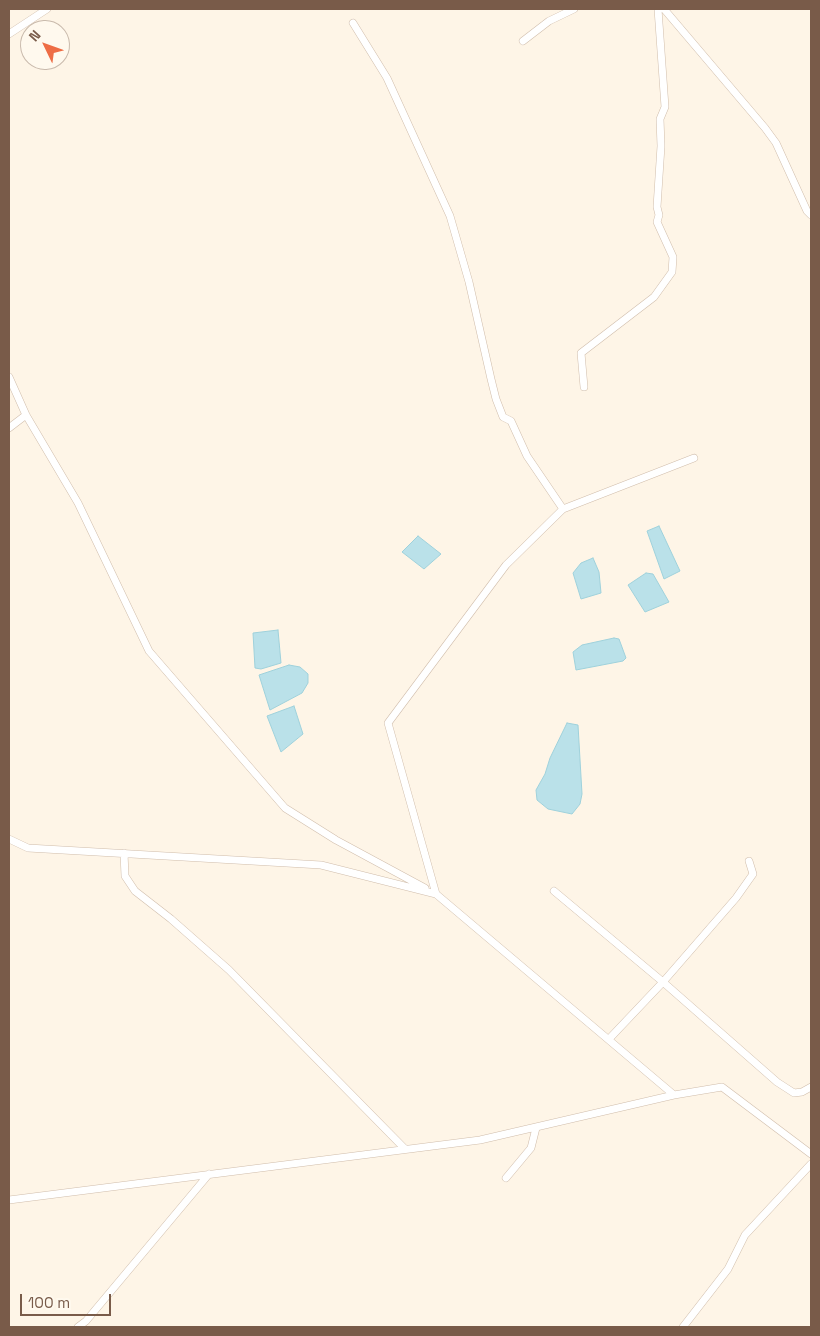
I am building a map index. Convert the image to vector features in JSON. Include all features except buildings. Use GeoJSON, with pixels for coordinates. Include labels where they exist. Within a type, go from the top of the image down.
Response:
{"type":"FeatureCollection","features":[{"type":"Feature","properties":{"kind":"street"},"geometry":{"type":"LineString","coordinates":[[9,34],[47,9]]}},
{"type":"Feature","properties":{"kind":"street"},"geometry":{"type":"LineString","coordinates":[[522,41],[549,21],[574,9]]}},
{"type":"Feature","properties":{"kind":"street"},"geometry":{"type":"LineString","coordinates":[[584,387],[581,353],[654,297],[672,272],[673,258],[657,222],[659,215],[657,207],[661,146],[660,119],[664,107],[658,9]]}},
{"type":"Feature","properties":{"kind":"street"},"geometry":{"type":"LineString","coordinates":[[664,9],[776,143],[806,211],[811,215]]}},
{"type":"Feature","properties":{"kind":"street"},"geometry":{"type":"LineString","coordinates":[[353,23],[387,78],[450,216],[469,282],[493,386],[503,417],[510,420],[527,456],[563,509]]}},
{"type":"Feature","properties":{"kind":"street"},"geometry":{"type":"LineString","coordinates":[[9,377],[26,415],[78,503],[149,651],[285,808],[336,840],[436,894],[674,1095]]}},
{"type":"Feature","properties":{"kind":"street"},"geometry":{"type":"LineString","coordinates":[[9,428],[26,415]]}},
{"type":"Feature","properties":{"kind":"street"},"geometry":{"type":"LineString","coordinates":[[436,894],[388,723],[506,565],[563,509],[694,458]]}},
{"type":"Feature","properties":{"kind":"street"},"geometry":{"type":"LineString","coordinates":[[9,839],[28,848],[321,865],[436,894]]}},
{"type":"Feature","properties":{"kind":"street"},"geometry":{"type":"LineString","coordinates":[[124,854],[126,876],[135,891],[229,970],[405,1149]]}},
{"type":"Feature","properties":{"kind":"street"},"geometry":{"type":"LineString","coordinates":[[609,1039],[663,982],[736,898],[753,874],[749,860]]}},
{"type":"Feature","properties":{"kind":"street"},"geometry":{"type":"LineString","coordinates":[[554,891],[663,982],[777,1082],[794,1093],[802,1092],[811,1087]]}},
{"type":"Feature","properties":{"kind":"street"},"geometry":{"type":"LineString","coordinates":[[9,1200],[480,1140],[674,1095],[722,1088],[811,1154]]}},
{"type":"Feature","properties":{"kind":"street"},"geometry":{"type":"LineString","coordinates":[[506,1178],[531,1148],[536,1128]]}},
{"type":"Feature","properties":{"kind":"street"},"geometry":{"type":"LineString","coordinates":[[683,1327],[728,1269],[745,1235],[811,1164]]}},
{"type":"Feature","properties":{"kind":"street"},"geometry":{"type":"LineString","coordinates":[[78,1327],[86,1321],[209,1174]]}},
{"type":"Feature","properties":{"kind":"water"},"geometry":{"type":"Polygon","coordinates":[[[659,526],[680,571],[664,579],[647,531],[659,526]]]}},
{"type":"Feature","properties":{"kind":"water"},"geometry":{"type":"Polygon","coordinates":[[[418,536],[441,554],[424,569],[402,552],[418,536]]]}},
{"type":"Feature","properties":{"kind":"water"},"geometry":{"type":"Polygon","coordinates":[[[593,558],[599,572],[601,593],[581,599],[573,573],[581,563],[593,558]]]}},
{"type":"Feature","properties":{"kind":"water"},"geometry":{"type":"Polygon","coordinates":[[[646,573],[653,574],[669,602],[645,612],[628,585],[646,573]]]}},
{"type":"Feature","properties":{"kind":"water"},"geometry":{"type":"Polygon","coordinates":[[[278,630],[281,663],[261,669],[255,668],[253,633],[278,630]]]}},
{"type":"Feature","properties":{"kind":"water"},"geometry":{"type":"Polygon","coordinates":[[[614,638],[619,639],[626,658],[623,661],[576,670],[573,652],[582,645],[614,638]]]}},
{"type":"Feature","properties":{"kind":"water"},"geometry":{"type":"Polygon","coordinates":[[[289,665],[300,667],[308,674],[308,683],[302,693],[270,710],[259,675],[289,665]]]}},
{"type":"Feature","properties":{"kind":"water"},"geometry":{"type":"Polygon","coordinates":[[[294,706],[303,734],[281,752],[267,716],[294,706]]]}},
{"type":"Feature","properties":{"kind":"water"},"geometry":{"type":"Polygon","coordinates":[[[567,723],[578,725],[582,794],[580,804],[572,814],[548,809],[537,800],[536,790],[567,723]]]}}]}
